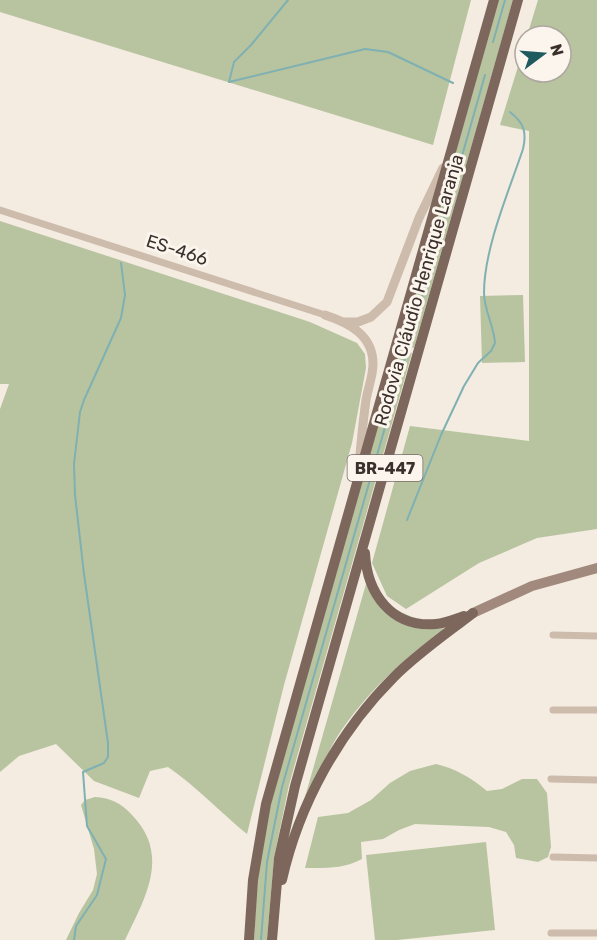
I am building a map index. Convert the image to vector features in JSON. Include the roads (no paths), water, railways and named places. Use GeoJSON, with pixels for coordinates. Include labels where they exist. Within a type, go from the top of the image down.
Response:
{"type":"FeatureCollection","features":[{"type":"Feature","properties":{"kind":"main road","name":"Rodovia Cláudio Henrique Laranja"},"geometry":{"type":"LineString","coordinates":[[249,940],[253,880],[266,804],[494,0]]}},
{"type":"Feature","properties":{"kind":"main road","name":"Rodovia Cláudio Henrique Laranja"},"geometry":{"type":"LineString","coordinates":[[272,940],[276,883],[289,810],[518,0]]}},
{"type":"Feature","properties":{"kind":"main road"},"geometry":{"type":"LineString","coordinates":[[364,542],[365,567],[369,583],[382,603],[395,614],[411,621],[429,624],[447,622],[532,586],[597,568]]}},
{"type":"Feature","properties":{"kind":"main road"},"geometry":{"type":"LineString","coordinates":[[272,940],[279,895],[289,854],[303,815],[331,759],[360,716],[395,677],[472,613]]}},
{"type":"Feature","properties":{"kind":"street"},"geometry":{"type":"LineString","coordinates":[[344,322],[365,320],[377,313],[387,302],[419,218],[451,149]]}},
{"type":"Feature","properties":{"kind":"street","name":"ES-466"},"geometry":{"type":"LineString","coordinates":[[0,210],[325,315],[356,328],[365,338],[371,351],[373,364],[366,402],[357,482]]}},
{"type":"Feature","properties":{"kind":"street"},"geometry":{"type":"LineString","coordinates":[[553,635],[597,636]]}},
{"type":"Feature","properties":{"kind":"street"},"geometry":{"type":"LineString","coordinates":[[553,710],[597,710]]}},
{"type":"Feature","properties":{"kind":"street"},"geometry":{"type":"LineString","coordinates":[[550,779],[597,780]]}},
{"type":"Feature","properties":{"kind":"street"},"geometry":{"type":"LineString","coordinates":[[553,857],[597,858]]}},
{"type":"Feature","properties":{"kind":"street"},"geometry":{"type":"LineString","coordinates":[[551,933],[597,933]]}},
{"type":"Feature","properties":{"kind":"waterway"},"geometry":{"type":"LineString","coordinates":[[229,82],[234,62],[288,0]]}},
{"type":"Feature","properties":{"kind":"waterway"},"geometry":{"type":"LineString","coordinates":[[493,42],[505,0]]}},
{"type":"Feature","properties":{"kind":"waterway"},"geometry":{"type":"LineString","coordinates":[[229,82],[365,49],[388,52],[453,83]]}},
{"type":"Feature","properties":{"kind":"waterway"},"geometry":{"type":"LineString","coordinates":[[409,343],[485,75]]}},
{"type":"Feature","properties":{"kind":"waterway"},"geometry":{"type":"LineString","coordinates":[[407,520],[441,435],[464,386],[478,363],[491,351],[495,343],[484,299],[485,276],[493,239],[525,138],[521,124],[510,112]]}},
{"type":"Feature","properties":{"kind":"waterway"},"geometry":{"type":"LineString","coordinates":[[74,940],[76,926],[97,895],[106,859],[87,826],[83,772],[104,763],[108,757],[108,743],[84,574],[75,495],[74,464],[80,412],[121,318],[125,295],[121,263]]}},
{"type":"Feature","properties":{"kind":"waterway"},"geometry":{"type":"LineString","coordinates":[[261,940],[267,862],[282,787],[406,354]]}}]}
